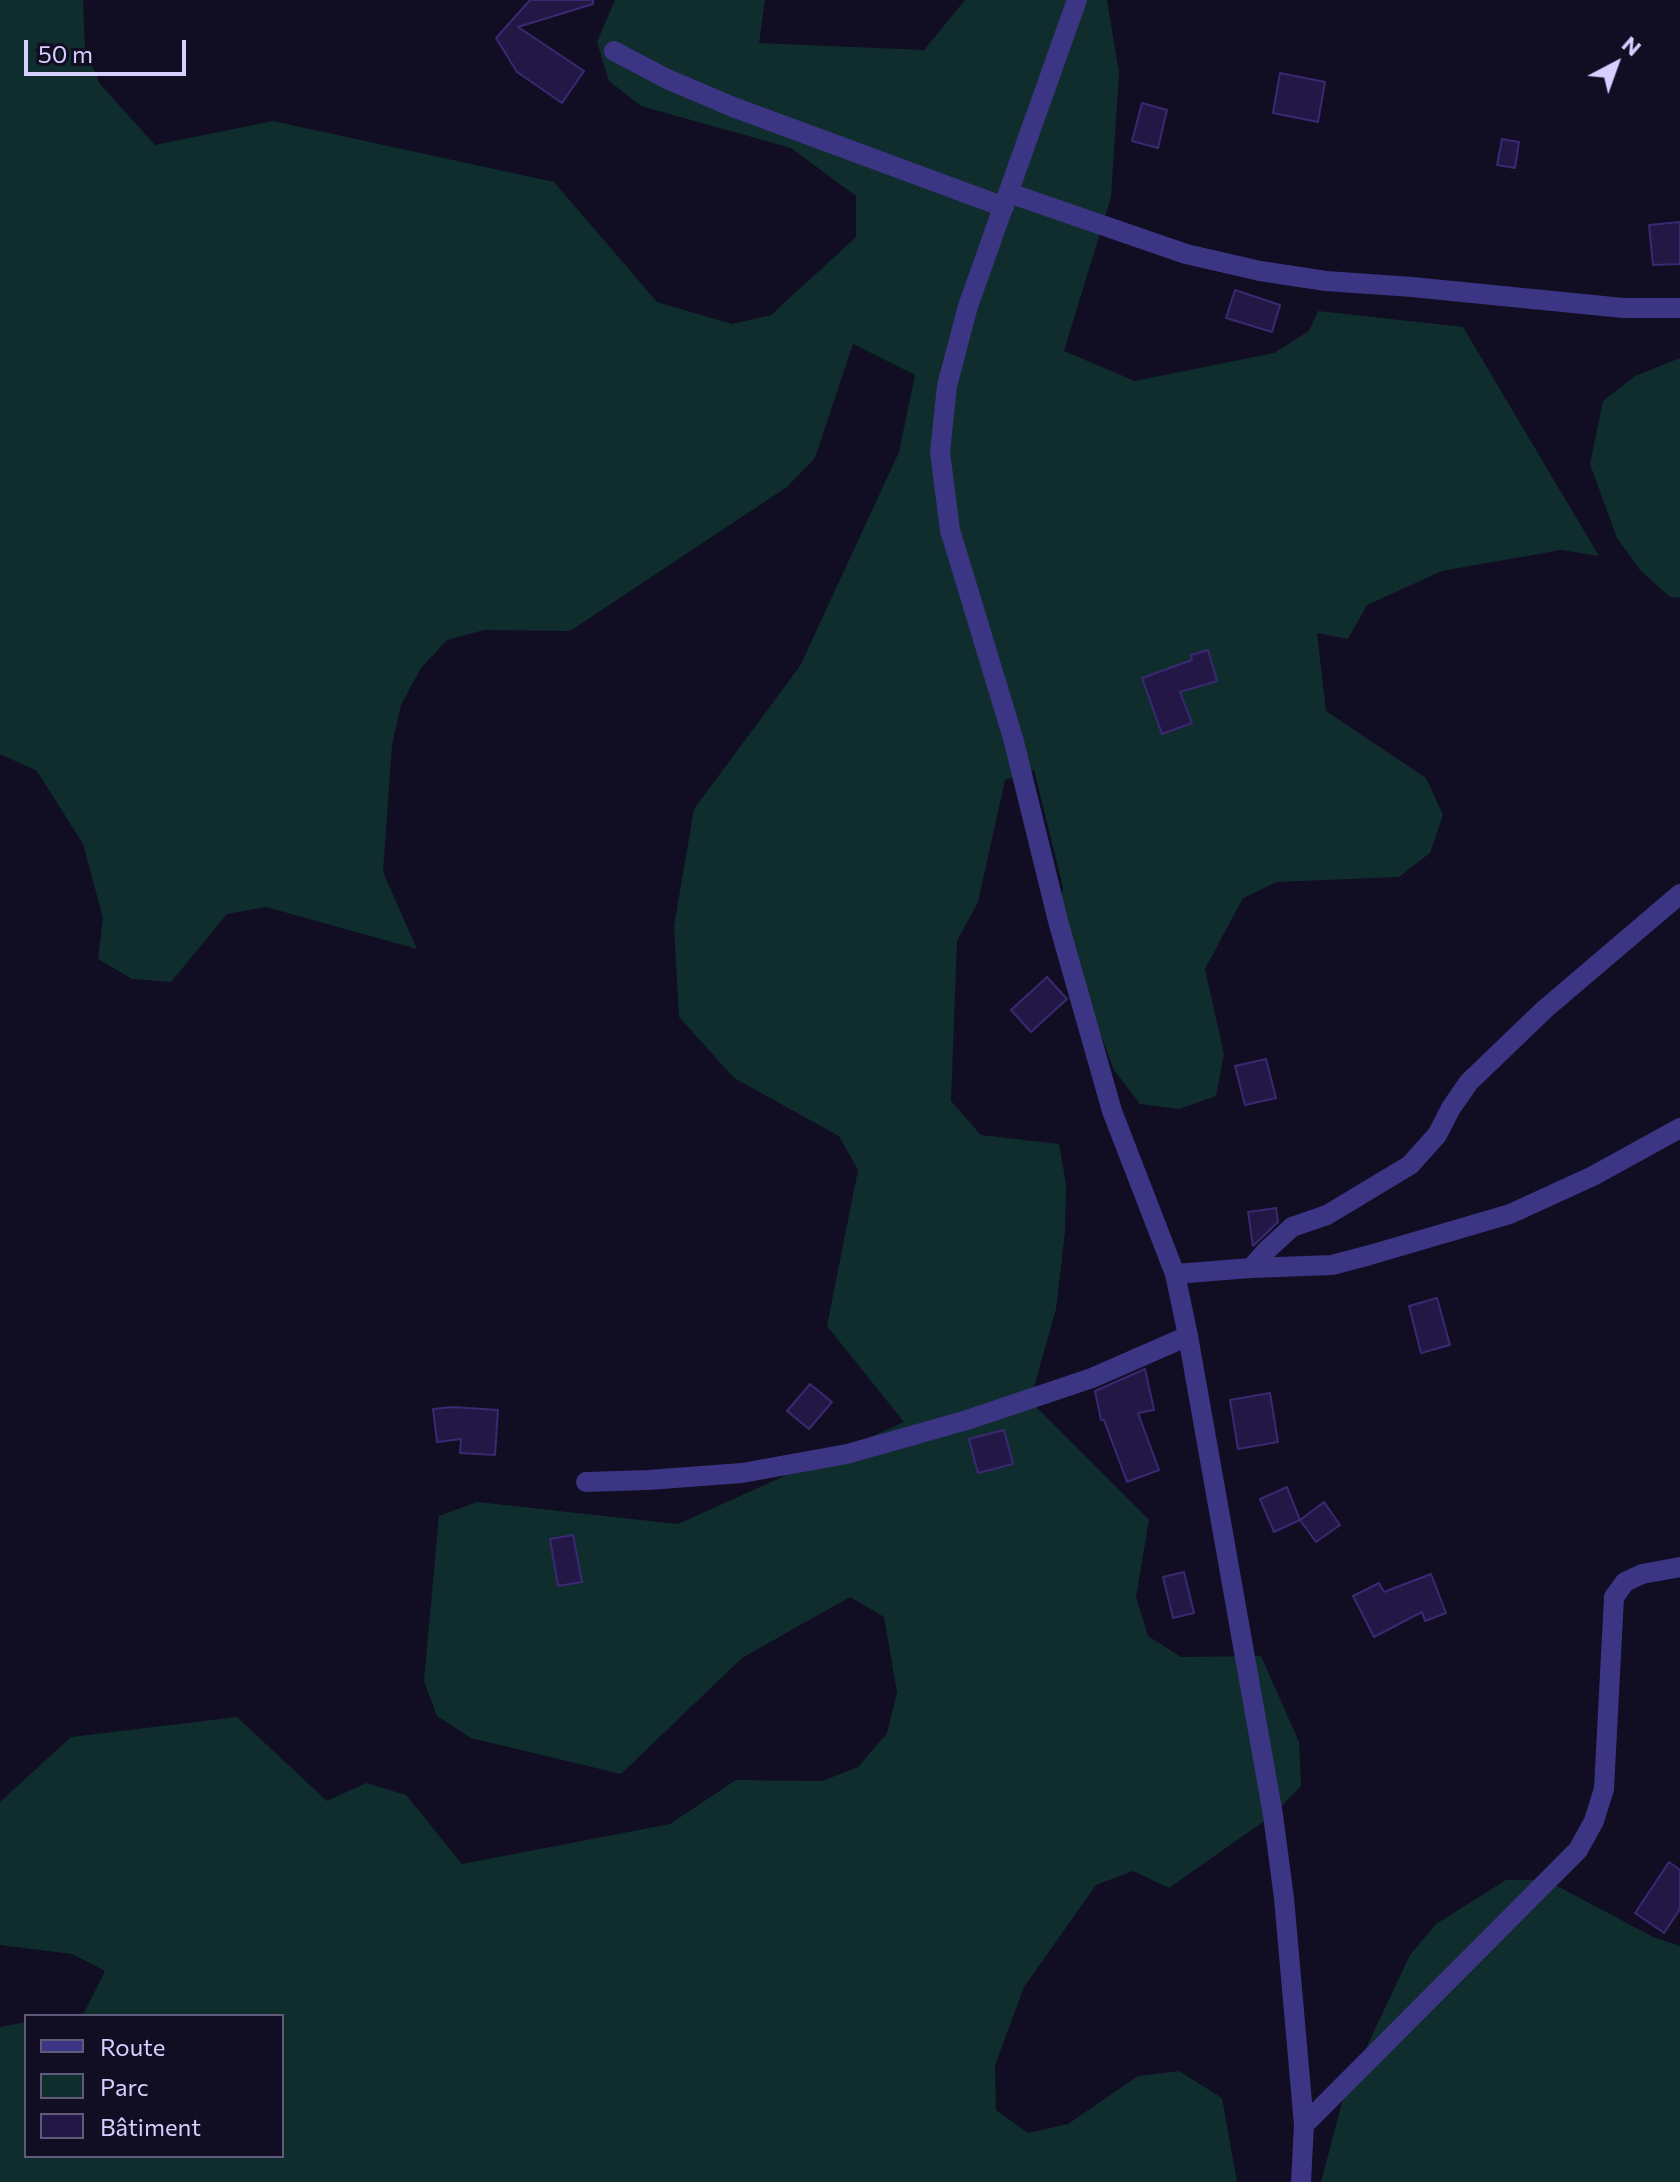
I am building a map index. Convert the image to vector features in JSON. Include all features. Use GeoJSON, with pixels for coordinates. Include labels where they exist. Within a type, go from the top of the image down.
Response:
{"type":"FeatureCollection","features":[{"type":"Feature","properties":{"kind":"street"},"geometry":{"type":"LineString","coordinates":[[1077,0],[968,306],[947,386],[940,452],[950,530],[1013,738],[1058,921],[1112,1111],[1175,1274],[1188,1336],[1273,1815],[1284,1898],[1304,2125],[1301,2182]]}},
{"type":"Feature","properties":{"kind":"street"},"geometry":{"type":"LineString","coordinates":[[614,51],[667,79],[733,107],[1006,200],[1186,254],[1260,271],[1326,281],[1623,308],[1680,308]]}},
{"type":"Feature","properties":{"kind":"street"},"geometry":{"type":"LineString","coordinates":[[1251,1268],[1292,1227],[1327,1215],[1410,1165],[1431,1143],[1469,1082],[1545,1009],[1680,894]]}},
{"type":"Feature","properties":{"kind":"street"},"geometry":{"type":"LineString","coordinates":[[1175,1274],[1332,1265],[1510,1214],[1593,1176],[1680,1128]]}},
{"type":"Feature","properties":{"kind":"street"},"geometry":{"type":"LineString","coordinates":[[586,1482],[742,1473],[847,1454],[967,1420],[1092,1378],[1188,1336]]}},
{"type":"Feature","properties":{"kind":"street"},"geometry":{"type":"LineString","coordinates":[[1304,2125],[1578,1850],[1594,1821],[1604,1789],[1614,1597],[1625,1582],[1642,1574],[1680,1567]]}},
{"type":"Feature","properties":{"kind":"green space"},"geometry":{"type":"Polygon","coordinates":[[[0,0],[83,0],[85,49],[100,84],[155,145],[273,121],[554,182],[657,302],[732,324],[771,315],[856,237],[856,196],[791,148],[641,106],[609,81],[597,42],[615,0],[765,0],[759,43],[924,50],[965,0],[1107,0],[1119,72],[1111,197],[1064,351],[1135,381],[1274,353],[1309,331],[1318,311],[1463,327],[1599,556],[1561,550],[1442,571],[1367,605],[1348,639],[1317,633],[1326,711],[1426,778],[1443,815],[1430,853],[1399,877],[1277,882],[1243,898],[1205,969],[1224,1054],[1216,1096],[1179,1109],[1140,1104],[1114,1070],[1058,921],[1063,887],[1034,770],[1005,780],[978,902],[957,941],[951,1101],[981,1135],[1059,1144],[1066,1184],[1065,1232],[1056,1309],[1030,1401],[1149,1520],[1136,1597],[1148,1636],[1181,1657],[1261,1656],[1299,1742],[1301,1786],[1273,1815],[1169,1888],[1133,1871],[1096,1885],[1024,1987],[995,2065],[996,2110],[1028,2133],[1068,2124],[1138,2076],[1179,2071],[1222,2098],[1237,2182],[0,2182],[0,2027],[24,2022],[24,2158],[284,2158],[284,2014],[78,2014],[84,2013],[105,1971],[72,1954],[0,1945],[0,1802],[71,1737],[237,1717],[327,1801],[366,1783],[406,1795],[462,1864],[670,1824],[736,1780],[822,1781],[858,1767],[887,1733],[897,1692],[884,1617],[850,1597],[742,1658],[621,1774],[471,1738],[437,1716],[424,1681],[439,1516],[477,1502],[678,1524],[904,1422],[827,1326],[858,1170],[839,1136],[734,1078],[679,1017],[674,926],[694,809],[800,666],[899,452],[915,375],[853,344],[815,458],[787,487],[570,631],[484,630],[447,640],[421,668],[401,705],[392,745],[383,872],[417,949],[266,907],[227,914],[171,982],[132,979],[98,959],[103,918],[83,844],[37,771],[0,754],[0,0]]]}},
{"type":"Feature","properties":{"kind":"green space"},"geometry":{"type":"Polygon","coordinates":[[[1680,358],[1680,598],[1670,597],[1640,570],[1617,538],[1590,464],[1603,401],[1635,376],[1680,358]]]}},
{"type":"Feature","properties":{"kind":"green space"},"geometry":{"type":"Polygon","coordinates":[[[1506,1880],[1546,1880],[1653,1937],[1680,1946],[1680,2182],[1321,2182],[1344,2095],[1410,1955],[1436,1924],[1506,1880]]]}},
{"type":"Feature","properties":{"kind":"building"},"geometry":{"type":"Polygon","coordinates":[[[530,0],[593,0],[593,4],[518,27],[584,71],[562,103],[517,72],[496,38],[530,0]]]}},
{"type":"Feature","properties":{"kind":"building"},"geometry":{"type":"Polygon","coordinates":[[[1280,73],[1325,82],[1318,122],[1273,113],[1280,73]]]}},
{"type":"Feature","properties":{"kind":"building"},"geometry":{"type":"Polygon","coordinates":[[[1142,103],[1167,110],[1158,148],[1132,141],[1142,103]]]}},
{"type":"Feature","properties":{"kind":"building"},"geometry":{"type":"Polygon","coordinates":[[[1502,139],[1519,142],[1515,168],[1497,165],[1502,139]]]}},
{"type":"Feature","properties":{"kind":"building"},"geometry":{"type":"Polygon","coordinates":[[[1680,222],[1680,264],[1653,265],[1649,225],[1680,222]]]}},
{"type":"Feature","properties":{"kind":"building"},"geometry":{"type":"Polygon","coordinates":[[[1235,290],[1280,305],[1272,332],[1226,318],[1235,290]]]}},
{"type":"Feature","properties":{"kind":"building"},"geometry":{"type":"Polygon","coordinates":[[[1208,650],[1217,681],[1180,692],[1192,723],[1162,734],[1142,678],[1192,660],[1191,655],[1208,650]]]}},
{"type":"Feature","properties":{"kind":"building"},"geometry":{"type":"Polygon","coordinates":[[[1047,977],[1067,999],[1031,1032],[1011,1010],[1047,977]]]}},
{"type":"Feature","properties":{"kind":"building"},"geometry":{"type":"Polygon","coordinates":[[[1266,1059],[1276,1098],[1245,1105],[1235,1066],[1266,1059]]]}},
{"type":"Feature","properties":{"kind":"building"},"geometry":{"type":"Polygon","coordinates":[[[1276,1208],[1278,1222],[1253,1246],[1248,1212],[1276,1208]]]}},
{"type":"Feature","properties":{"kind":"building"},"geometry":{"type":"Polygon","coordinates":[[[1437,1298],[1450,1345],[1421,1353],[1409,1306],[1437,1298]]]}},
{"type":"Feature","properties":{"kind":"building"},"geometry":{"type":"Polygon","coordinates":[[[1145,1369],[1154,1410],[1138,1413],[1159,1470],[1127,1482],[1104,1420],[1101,1420],[1095,1391],[1145,1369]]]}},
{"type":"Feature","properties":{"kind":"building"},"geometry":{"type":"Polygon","coordinates":[[[810,1384],[832,1402],[809,1429],[787,1411],[810,1384]]]}},
{"type":"Feature","properties":{"kind":"building"},"geometry":{"type":"Polygon","coordinates":[[[1270,1393],[1278,1442],[1238,1449],[1230,1400],[1270,1393]]]}},
{"type":"Feature","properties":{"kind":"building"},"geometry":{"type":"Polygon","coordinates":[[[433,1409],[498,1410],[495,1455],[460,1453],[461,1439],[437,1442],[433,1409]]]}},
{"type":"Feature","properties":{"kind":"building"},"geometry":{"type":"Polygon","coordinates":[[[1004,1430],[1013,1464],[978,1473],[969,1439],[1004,1430]]]}},
{"type":"Feature","properties":{"kind":"building"},"geometry":{"type":"Polygon","coordinates":[[[1287,1487],[1300,1520],[1274,1532],[1260,1499],[1287,1487]]]}},
{"type":"Feature","properties":{"kind":"building"},"geometry":{"type":"Polygon","coordinates":[[[1324,1502],[1340,1525],[1316,1542],[1300,1520],[1324,1502]]]}},
{"type":"Feature","properties":{"kind":"building"},"geometry":{"type":"Polygon","coordinates":[[[573,1535],[582,1582],[558,1586],[550,1539],[573,1535]]]}},
{"type":"Feature","properties":{"kind":"building"},"geometry":{"type":"Polygon","coordinates":[[[1184,1572],[1194,1613],[1173,1618],[1163,1577],[1184,1572]]]}},
{"type":"Feature","properties":{"kind":"building"},"geometry":{"type":"Polygon","coordinates":[[[1431,1574],[1446,1613],[1425,1621],[1422,1612],[1374,1637],[1353,1596],[1379,1583],[1384,1592],[1431,1574]]]}},
{"type":"Feature","properties":{"kind":"building"},"geometry":{"type":"Polygon","coordinates":[[[1669,1862],[1680,1870],[1680,1909],[1664,1933],[1635,1913],[1669,1862]]]}}]}
